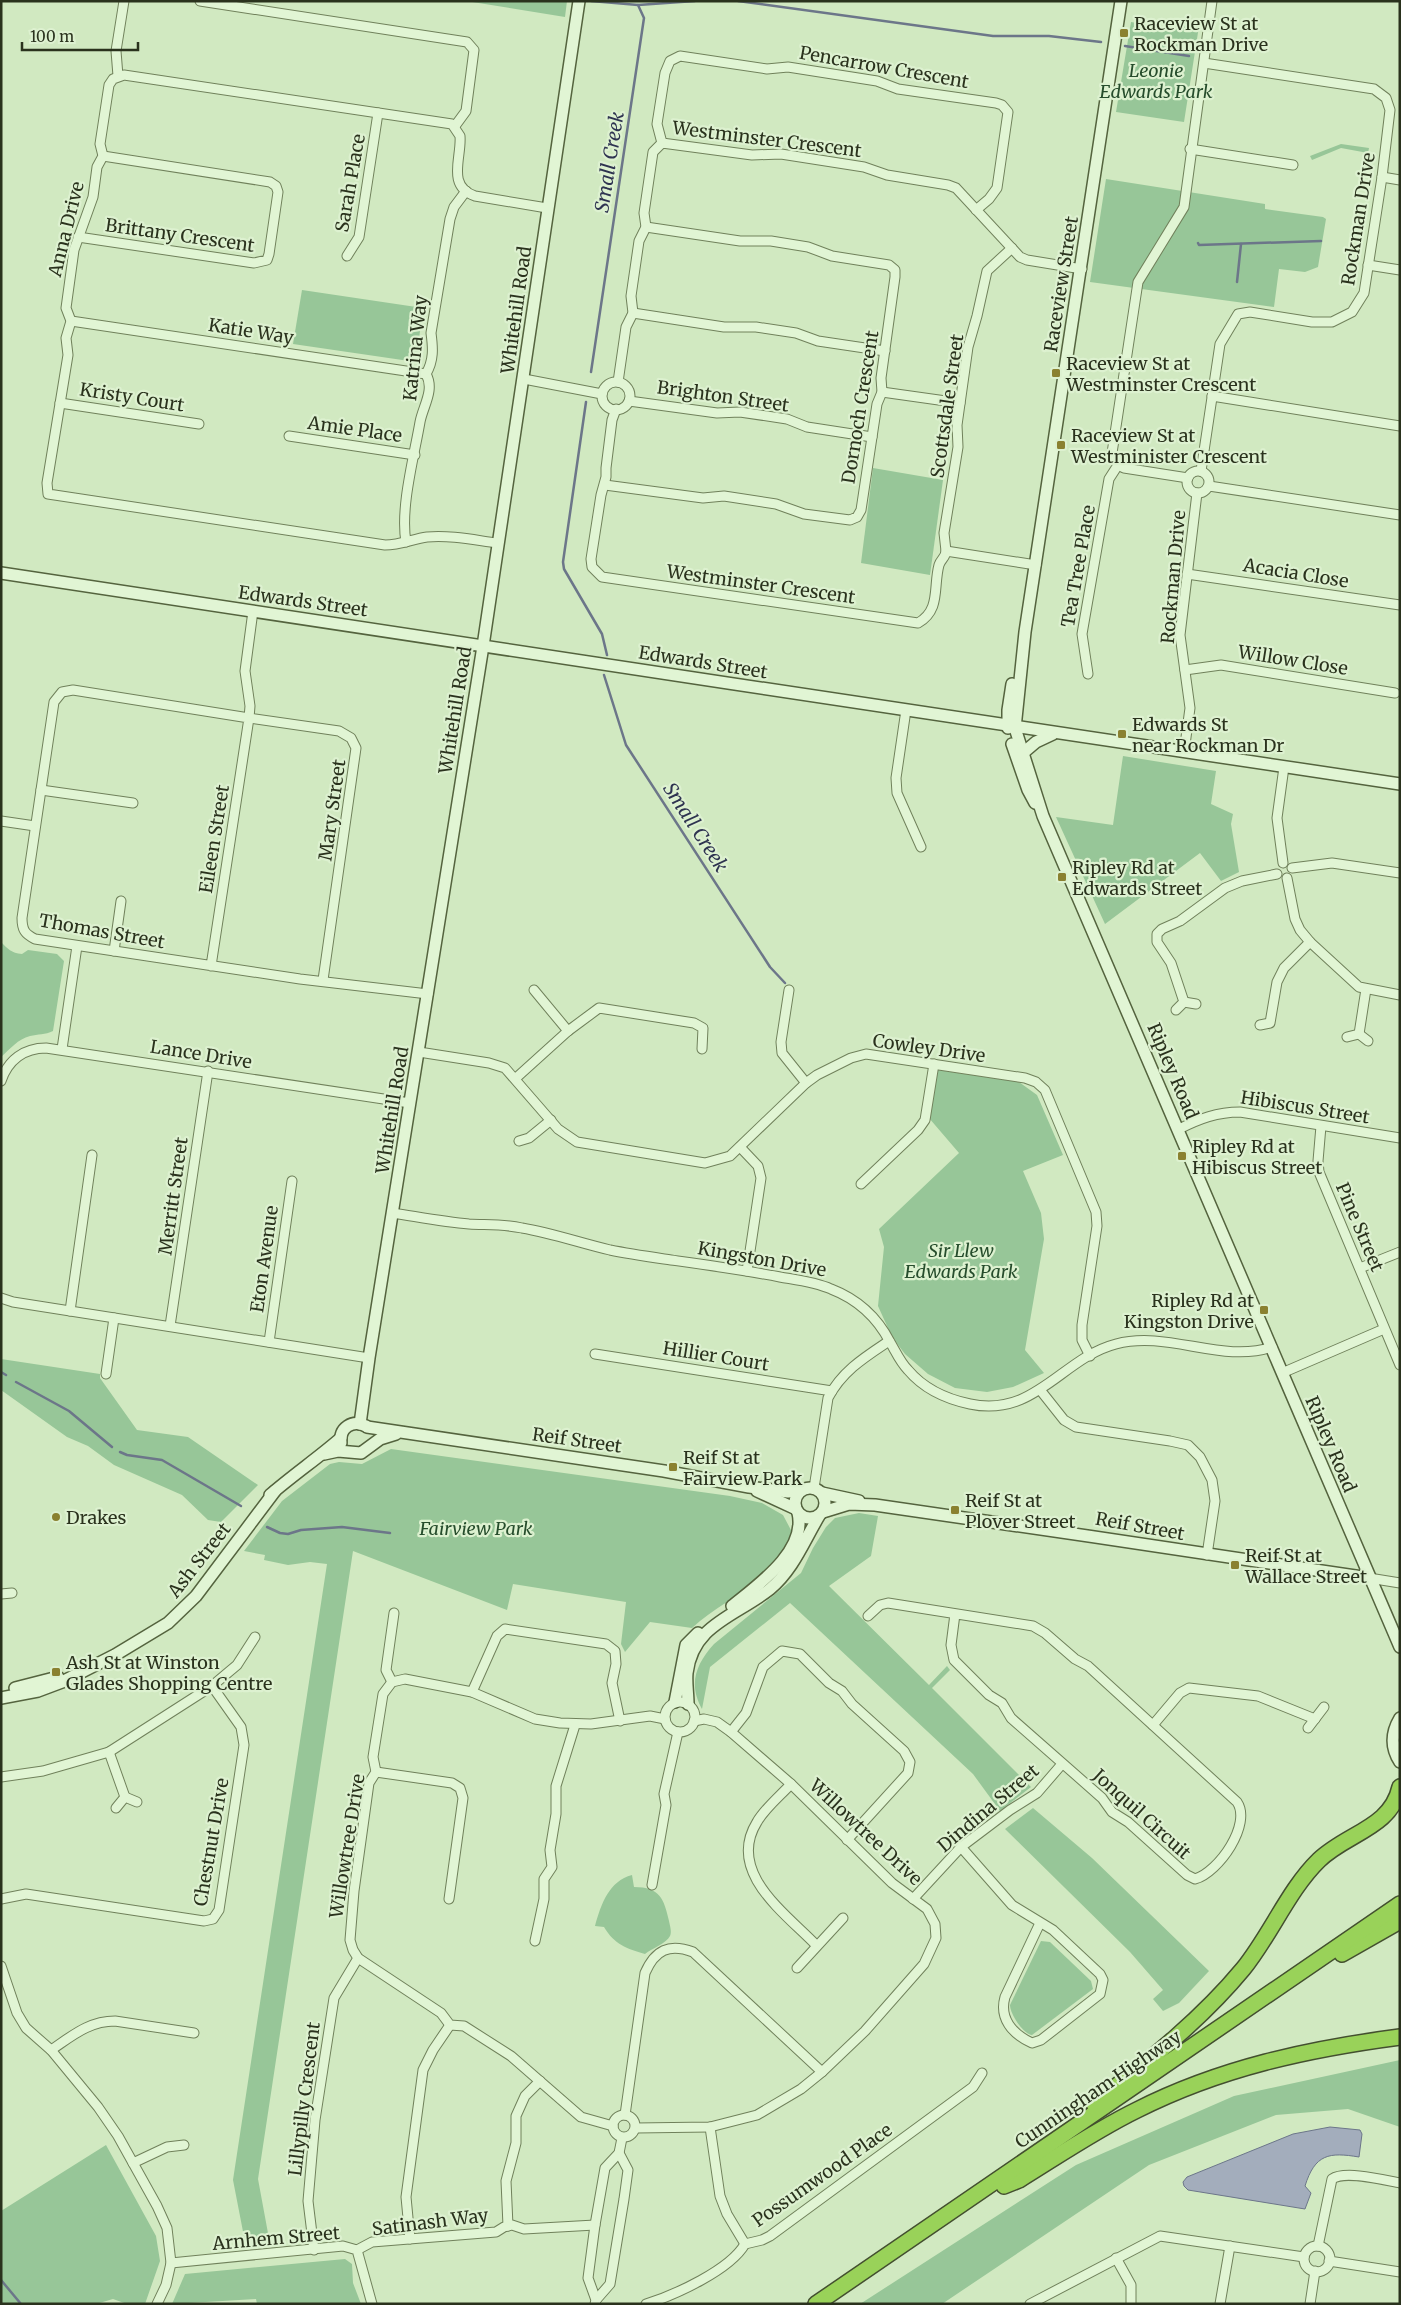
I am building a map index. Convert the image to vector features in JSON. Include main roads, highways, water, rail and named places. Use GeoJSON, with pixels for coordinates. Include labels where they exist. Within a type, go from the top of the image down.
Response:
{"type":"FeatureCollection","features":[{"type":"Feature","properties":{"kind":"highway"},"geometry":{"type":"LineString","coordinates":[[1040,2152],[1044,2143],[1157,2054],[1206,2010],[1254,1955],[1297,1887],[1313,1866],[1340,1843],[1384,1818],[1396,1800],[1400,1787]]}},
{"type":"Feature","properties":{"kind":"highway","name":"Cunningham Highway"},"geometry":{"type":"LineString","coordinates":[[816,2304],[1400,1904]]}},
{"type":"Feature","properties":{"kind":"highway","name":"Cunningham Highway"},"geometry":{"type":"LineString","coordinates":[[830,2304],[1004,2186],[1302,1978],[1400,1921]]}},
{"type":"Feature","properties":{"kind":"highway"},"geometry":{"type":"LineString","coordinates":[[1004,2186],[1019,2180],[1136,2110],[1204,2081],[1255,2064],[1302,2053],[1400,2037]]}},
{"type":"Feature","properties":{"kind":"water"},"geometry":{"type":"Polygon","coordinates":[[[1330,2127],[1360,2130],[1362,2134],[1359,2157],[1339,2155],[1319,2161],[1313,2167],[1305,2186],[1311,2193],[1305,2209],[1188,2190],[1184,2186],[1183,2182],[1187,2177],[1293,2134],[1330,2127]]]}},
{"type":"Feature","properties":{"kind":"waterway","name":"Small Creek"},"geometry":{"type":"LineString","coordinates":[[591,1],[638,5],[644,18],[591,372]]}},
{"type":"Feature","properties":{"kind":"waterway"},"geometry":{"type":"LineString","coordinates":[[638,5],[695,1]]}},
{"type":"Feature","properties":{"kind":"waterway"},"geometry":{"type":"LineString","coordinates":[[738,1],[993,36],[1049,36],[1101,42]]}},
{"type":"Feature","properties":{"kind":"waterway"},"geometry":{"type":"LineString","coordinates":[[1125,46],[1189,56]]}},
{"type":"Feature","properties":{"kind":"waterway"},"geometry":{"type":"LineString","coordinates":[[1198,243],[1199,245],[1321,241]]}},
{"type":"Feature","properties":{"kind":"waterway"},"geometry":{"type":"LineString","coordinates":[[1237,282],[1241,244]]}},
{"type":"Feature","properties":{"kind":"waterway","name":"Small Creek"},"geometry":{"type":"LineString","coordinates":[[586,402],[563,562],[564,569],[602,634],[607,655]]}},
{"type":"Feature","properties":{"kind":"waterway","name":"Small Creek"},"geometry":{"type":"LineString","coordinates":[[604,675],[626,745],[770,967],[785,983]]}},
{"type":"Feature","properties":{"kind":"waterway"},"geometry":{"type":"LineString","coordinates":[[1,1372],[6,1375]]}},
{"type":"Feature","properties":{"kind":"waterway"},"geometry":{"type":"LineString","coordinates":[[16,1382],[69,1411],[112,1447]]}},
{"type":"Feature","properties":{"kind":"waterway"},"geometry":{"type":"LineString","coordinates":[[120,1452],[127,1455],[162,1460],[241,1506]]}},
{"type":"Feature","properties":{"kind":"waterway"},"geometry":{"type":"LineString","coordinates":[[267,1527],[280,1533],[288,1534],[301,1530],[342,1527],[390,1533]]}},
{"type":"Feature","properties":{"kind":"waterway"},"geometry":{"type":"LineString","coordinates":[[1,2280],[21,2304]]}},
{"type":"Feature","properties":{"kind":"place","name":"Raceview St at Rockman Drive"},"geometry":{"type":"Point","coordinates":[1124,33]}},
{"type":"Feature","properties":{"kind":"place","name":"Raceview St at Westminster Crescent"},"geometry":{"type":"Point","coordinates":[1056,373]}},
{"type":"Feature","properties":{"kind":"place","name":"Raceview St at Westminister Crescent"},"geometry":{"type":"Point","coordinates":[1061,445]}},
{"type":"Feature","properties":{"kind":"place","name":"Edwards St near Rockman Dr"},"geometry":{"type":"Point","coordinates":[1122,734]}},
{"type":"Feature","properties":{"kind":"place","name":"Ripley Rd at Edwards Street"},"geometry":{"type":"Point","coordinates":[1062,877]}},
{"type":"Feature","properties":{"kind":"place","name":"Ripley Rd at Hibiscus Street"},"geometry":{"type":"Point","coordinates":[1182,1156]}},
{"type":"Feature","properties":{"kind":"place","name":"Ripley Rd at Kingston Drive"},"geometry":{"type":"Point","coordinates":[1264,1310]}},
{"type":"Feature","properties":{"kind":"place","name":"Reif St at Fairview Park"},"geometry":{"type":"Point","coordinates":[673,1467]}},
{"type":"Feature","properties":{"kind":"place","name":"Reif St at Plover Street"},"geometry":{"type":"Point","coordinates":[955,1510]}},
{"type":"Feature","properties":{"kind":"place","name":"Drakes"},"geometry":{"type":"Point","coordinates":[56,1517]}},
{"type":"Feature","properties":{"kind":"place","name":"Reif St at Wallace Street"},"geometry":{"type":"Point","coordinates":[1235,1565]}},
{"type":"Feature","properties":{"kind":"place","name":"Ash St at Winston Glades Shopping Centre"},"geometry":{"type":"Point","coordinates":[56,1672]}},
{"type":"Feature","properties":{"kind":"park label","name":"Leonie Edwards Park"},"geometry":{"type":"Point","coordinates":[1156,80]}},
{"type":"Feature","properties":{"kind":"park label","name":"Sir Llew Edwards Park"},"geometry":{"type":"Point","coordinates":[961,1260]}},
{"type":"Feature","properties":{"kind":"park label","name":"Fairview Park"},"geometry":{"type":"Point","coordinates":[476,1528]}}]}
